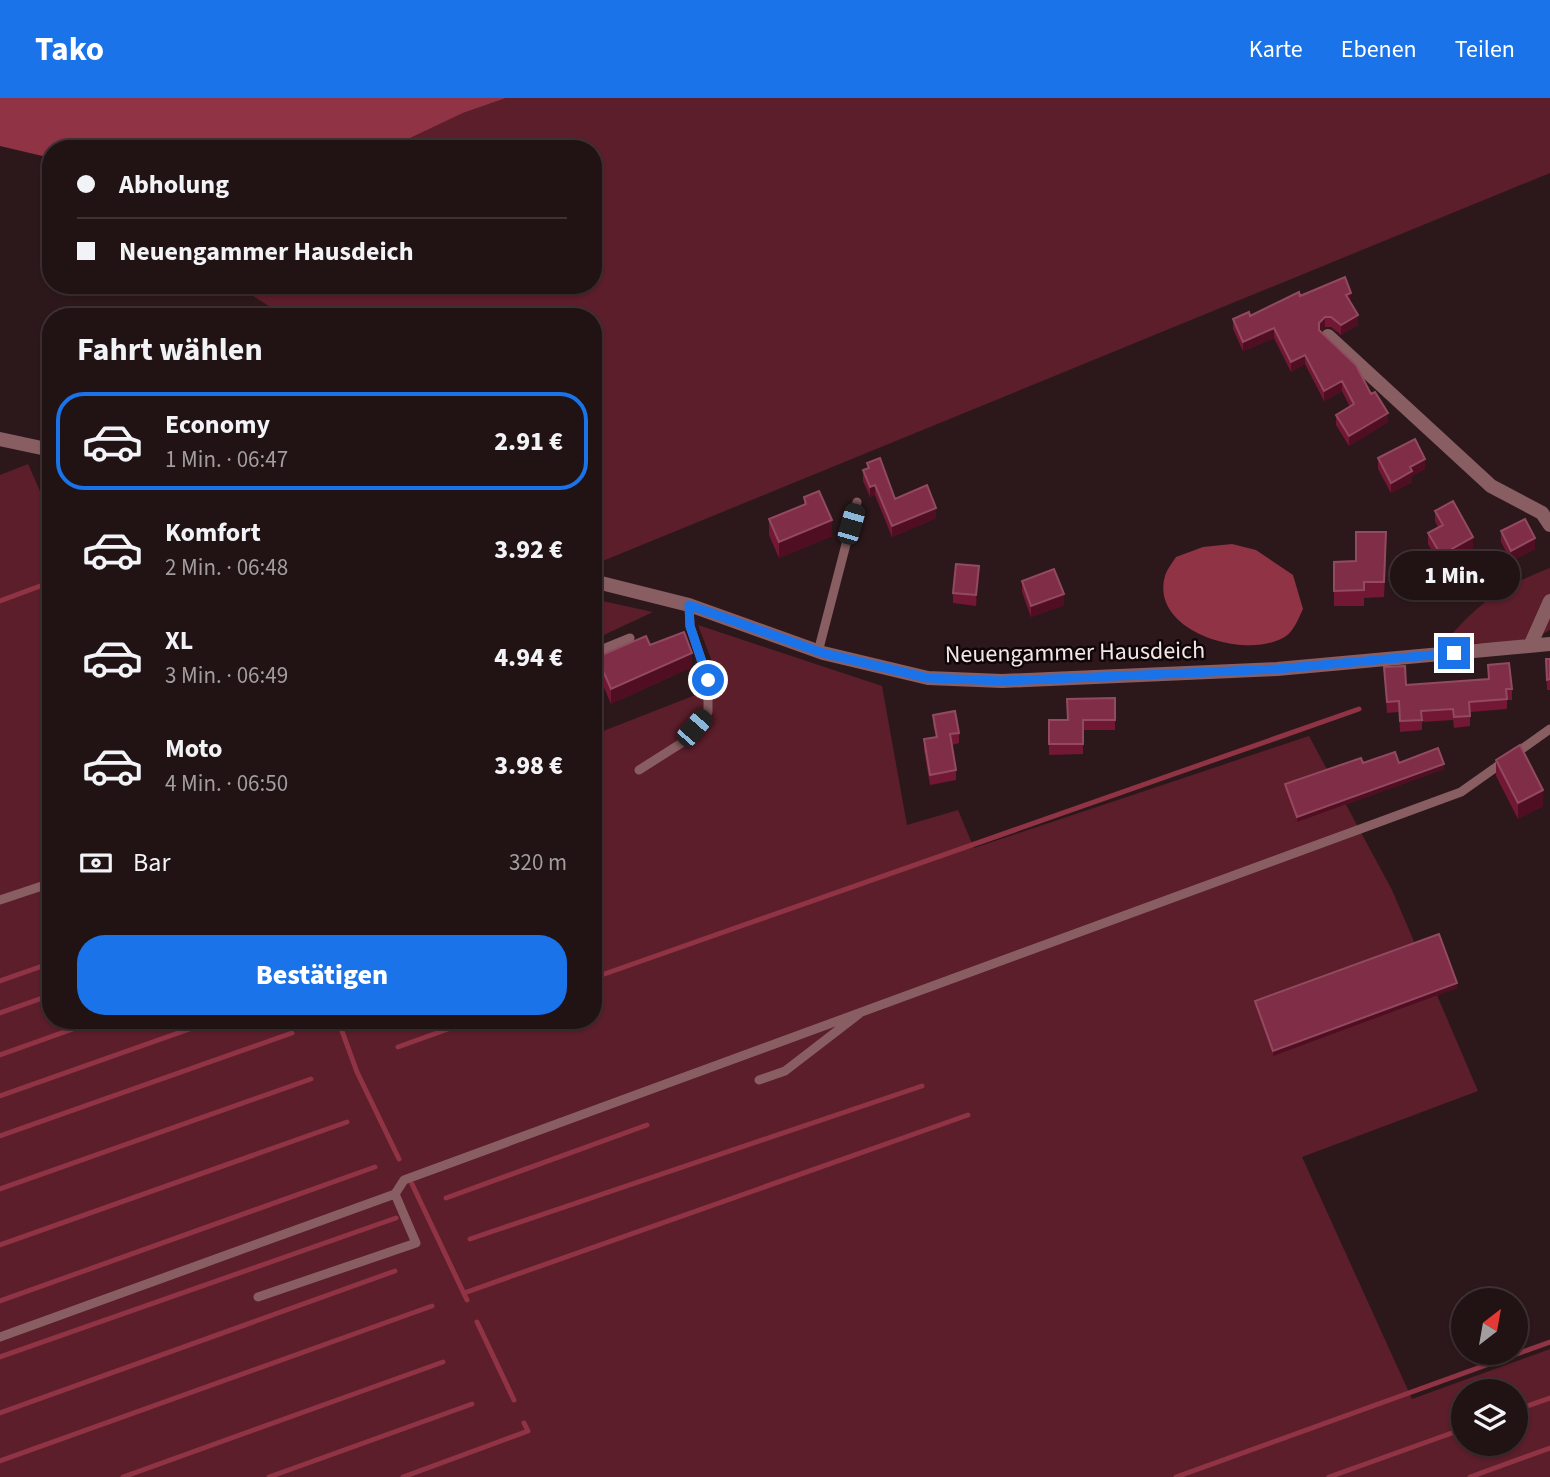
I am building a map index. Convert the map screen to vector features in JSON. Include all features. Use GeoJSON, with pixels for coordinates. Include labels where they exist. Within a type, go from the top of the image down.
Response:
{"type":"FeatureCollection","features":[{"type":"Feature","properties":{"kind":"street"},"geometry":{"type":"LineString","coordinates":[[1328,336],[1491,486],[1542,513],[1550,525]]}},
{"type":"Feature","properties":{"kind":"street"},"geometry":{"type":"LineString","coordinates":[[0,439],[42,448]]}},
{"type":"Feature","properties":{"kind":"street","name":"Neuengammer Hausdeich"},"geometry":{"type":"LineString","coordinates":[[602,583],[689,605],[818,652],[928,678],[1002,681],[1277,669],[1550,644]]}},
{"type":"Feature","properties":{"kind":"street"},"geometry":{"type":"LineString","coordinates":[[1530,646],[1550,601]]}},
{"type":"Feature","properties":{"kind":"lane"},"geometry":{"type":"LineString","coordinates":[[818,652],[857,502]]}},
{"type":"Feature","properties":{"kind":"lane"},"geometry":{"type":"LineString","coordinates":[[639,771],[680,744],[708,712],[708,680],[690,626],[689,605]]}},
{"type":"Feature","properties":{"kind":"lane"},"geometry":{"type":"LineString","coordinates":[[602,649],[630,638]]}},
{"type":"Feature","properties":{"kind":"lane"},"geometry":{"type":"LineString","coordinates":[[0,1337],[395,1194],[404,1180],[1461,792],[1550,729]]}},
{"type":"Feature","properties":{"kind":"lane"},"geometry":{"type":"LineString","coordinates":[[0,900],[42,886]]}},
{"type":"Feature","properties":{"kind":"lane"},"geometry":{"type":"LineString","coordinates":[[759,1080],[785,1071],[866,1009]]}},
{"type":"Feature","properties":{"kind":"lane"},"geometry":{"type":"LineString","coordinates":[[258,1297],[416,1243],[395,1194]]}},
{"type":"Feature","properties":{"kind":"shaded area"},"geometry":{"type":"Polygon","coordinates":[[[0,98],[506,98],[463,113],[406,140],[42,140],[42,156],[0,146],[0,98]]]}},
{"type":"Feature","properties":{"kind":"shaded area"},"geometry":{"type":"Polygon","coordinates":[[[506,98],[1550,98],[1550,173],[602,561],[602,308],[272,308],[250,294],[602,294],[602,140],[406,140],[463,113],[506,98]]]}},
{"type":"Feature","properties":{"kind":"shaded area"},"geometry":{"type":"Polygon","coordinates":[[[28,464],[42,496],[42,1029],[602,1029],[602,731],[721,685],[698,625],[882,686],[907,825],[958,810],[974,848],[1309,736],[1392,890],[1478,1091],[1302,1157],[1412,1399],[1451,1385],[1451,1456],[1528,1456],[1528,1379],[1467,1379],[1506,1365],[1528,1365],[1528,1357],[1550,1349],[1550,1477],[0,1477],[0,475],[28,464]]]}},
{"type":"Feature","properties":{"kind":"shaded area"},"geometry":{"type":"Polygon","coordinates":[[[1232,544],[1256,550],[1293,575],[1303,609],[1286,636],[1270,643],[1228,643],[1206,637],[1187,627],[1172,613],[1164,596],[1165,576],[1176,557],[1203,547],[1232,544]]]}},
{"type":"Feature","properties":{"kind":"shaded area"},"geometry":{"type":"Polygon","coordinates":[[[1550,568],[1550,630],[1528,639],[1513,641],[1443,644],[1490,598],[1550,568]]]}},
{"type":"Feature","properties":{"kind":"shaded area"},"geometry":{"type":"Polygon","coordinates":[[[602,601],[653,612],[602,636],[602,601]]]}},
{"type":"Feature","properties":{"kind":"building"},"geometry":{"type":"Polygon","coordinates":[[[1345,277],[1351,293],[1346,295],[1358,315],[1341,325],[1331,317],[1325,317],[1319,323],[1319,330],[1356,365],[1371,394],[1375,392],[1388,413],[1349,436],[1336,415],[1354,404],[1342,381],[1324,391],[1305,355],[1291,362],[1274,328],[1243,342],[1233,319],[1249,312],[1250,316],[1299,292],[1300,296],[1345,277]]]}},
{"type":"Feature","properties":{"kind":"building"},"geometry":{"type":"Polygon","coordinates":[[[1415,439],[1425,459],[1410,467],[1412,471],[1391,483],[1378,458],[1415,439]]]}},
{"type":"Feature","properties":{"kind":"building"},"geometry":{"type":"Polygon","coordinates":[[[880,458],[895,499],[927,485],[936,508],[892,526],[875,485],[870,487],[863,470],[869,468],[867,463],[880,458]]]}},
{"type":"Feature","properties":{"kind":"building"},"geometry":{"type":"Polygon","coordinates":[[[819,491],[832,520],[779,542],[769,519],[806,504],[804,497],[819,491]]]}},
{"type":"Feature","properties":{"kind":"building"},"geometry":{"type":"Polygon","coordinates":[[[1453,501],[1473,537],[1441,555],[1428,533],[1443,525],[1435,511],[1453,501]]]}},
{"type":"Feature","properties":{"kind":"building"},"geometry":{"type":"Polygon","coordinates":[[[1525,519],[1535,538],[1511,551],[1501,531],[1525,519]]]}},
{"type":"Feature","properties":{"kind":"building"},"geometry":{"type":"Polygon","coordinates":[[[1356,532],[1386,532],[1384,582],[1364,582],[1364,590],[1334,591],[1334,562],[1356,561],[1356,532]]]}},
{"type":"Feature","properties":{"kind":"building"},"geometry":{"type":"Polygon","coordinates":[[[956,564],[979,566],[976,595],[953,593],[956,564]]]}},
{"type":"Feature","properties":{"kind":"building"},"geometry":{"type":"Polygon","coordinates":[[[1054,569],[1064,594],[1031,606],[1022,581],[1054,569]]]}},
{"type":"Feature","properties":{"kind":"building"},"geometry":{"type":"Polygon","coordinates":[[[684,632],[692,653],[611,689],[602,668],[602,655],[646,636],[650,645],[684,632]]]}},
{"type":"Feature","properties":{"kind":"building"},"geometry":{"type":"Polygon","coordinates":[[[1546,659],[1550,659],[1550,679],[1547,680],[1546,659]]]}},
{"type":"Feature","properties":{"kind":"building"},"geometry":{"type":"Polygon","coordinates":[[[1509,663],[1512,689],[1506,689],[1507,699],[1469,702],[1470,716],[1454,717],[1453,709],[1421,711],[1422,720],[1400,721],[1399,701],[1387,702],[1384,667],[1405,666],[1406,685],[1489,679],[1488,665],[1509,663]]]}},
{"type":"Feature","properties":{"kind":"building"},"geometry":{"type":"Polygon","coordinates":[[[1115,698],[1115,720],[1083,720],[1083,744],[1049,744],[1049,720],[1068,720],[1067,699],[1115,698]]]}},
{"type":"Feature","properties":{"kind":"building"},"geometry":{"type":"Polygon","coordinates":[[[955,711],[959,733],[950,734],[956,770],[930,775],[924,739],[937,737],[933,715],[955,711]]]}},
{"type":"Feature","properties":{"kind":"building"},"geometry":{"type":"Polygon","coordinates":[[[1520,745],[1543,790],[1518,803],[1496,760],[1520,745]]]}},
{"type":"Feature","properties":{"kind":"building"},"geometry":{"type":"Polygon","coordinates":[[[1438,748],[1444,764],[1297,817],[1285,784],[1361,758],[1363,763],[1395,752],[1399,763],[1438,748]]]}},
{"type":"Feature","properties":{"kind":"building"},"geometry":{"type":"Polygon","coordinates":[[[1439,934],[1457,983],[1273,1051],[1255,1001],[1439,934]]]}},
{"type":"Feature","properties":{"kind":"waterway"},"geometry":{"type":"LineString","coordinates":[[0,601],[42,585]]}},
{"type":"Feature","properties":{"kind":"waterway"},"geometry":{"type":"LineString","coordinates":[[602,975],[1359,709]]}},
{"type":"Feature","properties":{"kind":"waterway"},"geometry":{"type":"LineString","coordinates":[[0,981],[42,966]]}},
{"type":"Feature","properties":{"kind":"waterway"},"geometry":{"type":"LineString","coordinates":[[0,1013],[42,998]]}},
{"type":"Feature","properties":{"kind":"waterway"},"geometry":{"type":"LineString","coordinates":[[0,1055],[73,1029]]}},
{"type":"Feature","properties":{"kind":"waterway"},"geometry":{"type":"LineString","coordinates":[[0,1096],[190,1029]]}},
{"type":"Feature","properties":{"kind":"waterway"},"geometry":{"type":"LineString","coordinates":[[341,1029],[357,1072],[399,1159]]}},
{"type":"Feature","properties":{"kind":"waterway"},"geometry":{"type":"LineString","coordinates":[[398,1047],[448,1029]]}},
{"type":"Feature","properties":{"kind":"waterway"},"geometry":{"type":"LineString","coordinates":[[0,1136],[292,1033]]}},
{"type":"Feature","properties":{"kind":"waterway"},"geometry":{"type":"LineString","coordinates":[[0,1189],[311,1079]]}},
{"type":"Feature","properties":{"kind":"waterway"},"geometry":{"type":"LineString","coordinates":[[470,1239],[922,1086]]}},
{"type":"Feature","properties":{"kind":"waterway"},"geometry":{"type":"LineString","coordinates":[[464,1293],[968,1115]]}},
{"type":"Feature","properties":{"kind":"waterway"},"geometry":{"type":"LineString","coordinates":[[0,1245],[347,1122]]}},
{"type":"Feature","properties":{"kind":"waterway"},"geometry":{"type":"LineString","coordinates":[[446,1198],[647,1125]]}},
{"type":"Feature","properties":{"kind":"waterway"},"geometry":{"type":"LineString","coordinates":[[0,1301],[375,1167]]}},
{"type":"Feature","properties":{"kind":"waterway"},"geometry":{"type":"LineString","coordinates":[[412,1184],[467,1300]]}},
{"type":"Feature","properties":{"kind":"waterway"},"geometry":{"type":"LineString","coordinates":[[0,1357],[396,1218]]}},
{"type":"Feature","properties":{"kind":"waterway"},"geometry":{"type":"LineString","coordinates":[[0,1413],[395,1271]]}},
{"type":"Feature","properties":{"kind":"waterway"},"geometry":{"type":"LineString","coordinates":[[0,1461],[432,1306]]}},
{"type":"Feature","properties":{"kind":"waterway"},"geometry":{"type":"LineString","coordinates":[[477,1322],[514,1400]]}},
{"type":"Feature","properties":{"kind":"waterway"},"geometry":{"type":"LineString","coordinates":[[1176,1477],[1550,1342]]}},
{"type":"Feature","properties":{"kind":"waterway"},"geometry":{"type":"LineString","coordinates":[[123,1477],[443,1362]]}},
{"type":"Feature","properties":{"kind":"waterway"},"geometry":{"type":"LineString","coordinates":[[1528,1406],[1550,1398]]}},
{"type":"Feature","properties":{"kind":"waterway"},"geometry":{"type":"LineString","coordinates":[[269,1477],[472,1404]]}},
{"type":"Feature","properties":{"kind":"waterway"},"geometry":{"type":"LineString","coordinates":[[403,1477],[528,1431],[524,1423]]}},
{"type":"Feature","properties":{"kind":"waterway"},"geometry":{"type":"LineString","coordinates":[[1329,1477],[1451,1433]]}},
{"type":"Feature","properties":{"kind":"waterway"},"geometry":{"type":"LineString","coordinates":[[1470,1477],[1550,1448]]}},
{"type":"Feature","properties":{"kind":"route"},"geometry":{"type":"LineString","coordinates":[[708,680],[690,626],[689,605],[823,653],[928,678],[1002,681],[1277,669],[1454,653]]}}]}
